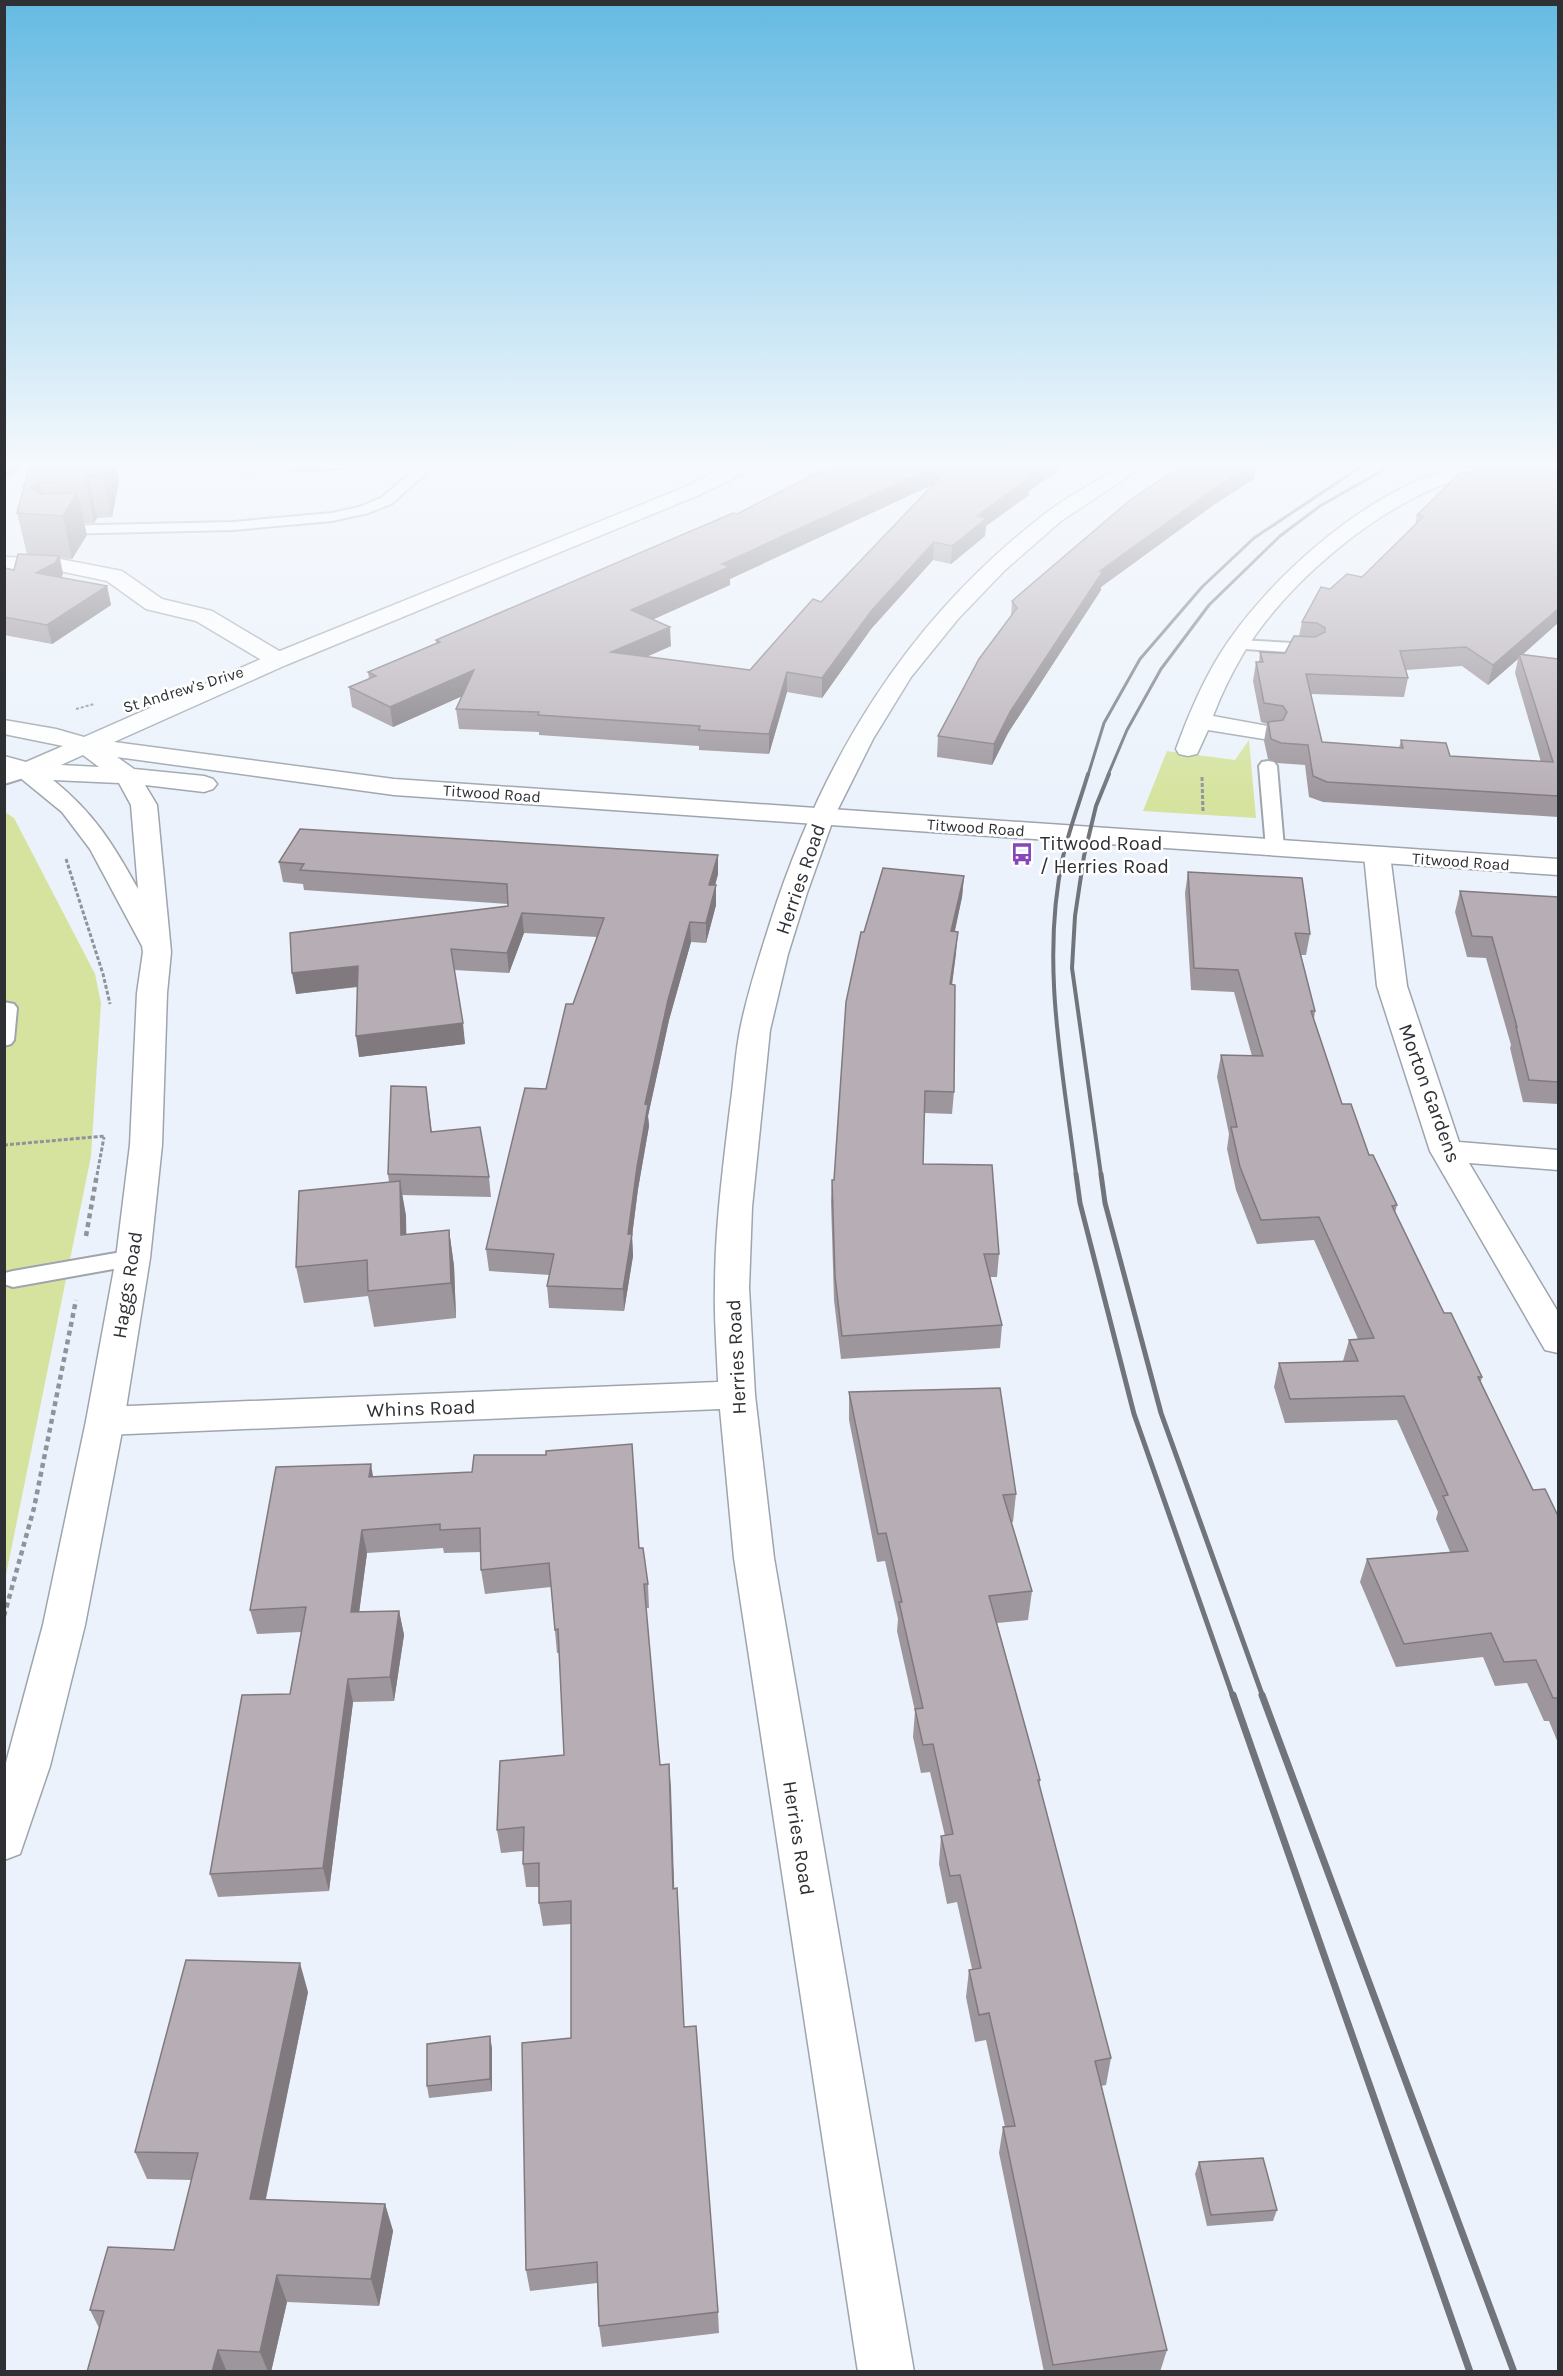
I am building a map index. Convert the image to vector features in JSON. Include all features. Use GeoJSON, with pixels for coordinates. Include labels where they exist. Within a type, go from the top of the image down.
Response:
{"type":"FeatureCollection","features":[{"type":"Feature","properties":{"kind":"street"},"geometry":{"type":"LineString","coordinates":[[118,579],[154,604],[204,616],[278,660]]}},
{"type":"Feature","properties":{"kind":"street","name":"St Andrew's Drive"},"geometry":{"type":"LineString","coordinates":[[12,771],[141,722],[278,660],[477,579]]}},
{"type":"Feature","properties":{"kind":"street","name":"Herries Road"},"geometry":{"type":"LineString","coordinates":[[886,2372],[754,1558],[737,1395],[732,1288],[735,1207],[755,1030],[774,954],[821,817],[861,739],[901,674],[950,614],[985,579]]}},
{"type":"Feature","properties":{"kind":"street"},"geometry":{"type":"LineString","coordinates":[[1188,749],[1199,721],[1238,645],[1272,600],[1294,579]]}},
{"type":"Feature","properties":{"kind":"street","name":"St Andrew's Drive"},"geometry":{"type":"LineString","coordinates":[[56,736],[134,701],[278,660]]}},
{"type":"Feature","properties":{"kind":"street"},"geometry":{"type":"LineString","coordinates":[[1199,721],[1270,733]]}},
{"type":"Feature","properties":{"kind":"street"},"geometry":{"type":"LineString","coordinates":[[4,727],[56,736],[85,745]]}},
{"type":"Feature","properties":{"kind":"street"},"geometry":{"type":"LineString","coordinates":[[56,736],[12,771],[71,807],[102,847],[157,952]]}},
{"type":"Feature","properties":{"kind":"street","name":"Titwood Road"},"geometry":{"type":"LineString","coordinates":[[85,745],[394,787],[1558,867]]}},
{"type":"Feature","properties":{"kind":"street","name":"Haggs Road"},"geometry":{"type":"LineString","coordinates":[[4,1840],[28,1766],[64,1625],[105,1421],[133,1258],[147,1131],[152,993],[157,952],[144,806],[127,776],[85,745]]}},
{"type":"Feature","properties":{"kind":"street","name":"Titwood Road"},"geometry":{"type":"LineString","coordinates":[[12,771],[127,776],[230,787],[298,790],[394,787]]}},
{"type":"Feature","properties":{"kind":"street","name":"Morton Gardens"},"geometry":{"type":"LineString","coordinates":[[1377,855],[1392,986],[1446,1151],[1558,1341]]}},
{"type":"Feature","properties":{"kind":"street"},"geometry":{"type":"LineString","coordinates":[[1446,1151],[1558,1160]]}},
{"type":"Feature","properties":{"kind":"street","name":"Whins Road"},"geometry":{"type":"LineString","coordinates":[[105,1421],[737,1395]]}},
{"type":"Feature","properties":{"kind":"lane"},"geometry":{"type":"LineString","coordinates":[[1238,645],[1312,649]]}},
{"type":"Feature","properties":{"kind":"lane"},"geometry":{"type":"LineString","coordinates":[[1268,766],[1275,848]]}},
{"type":"Feature","properties":{"kind":"lane"},"geometry":{"type":"LineString","coordinates":[[4,1008],[7,1008],[4,1040]]}},
{"type":"Feature","properties":{"kind":"lane"},"geometry":{"type":"LineString","coordinates":[[7,1282],[133,1258]]}},
{"type":"Feature","properties":{"kind":"path"},"geometry":{"type":"LineString","coordinates":[[76,709],[97,703]]}},
{"type":"Feature","properties":{"kind":"path"},"geometry":{"type":"LineString","coordinates":[[1188,749],[1201,755],[1204,843]]}},
{"type":"Feature","properties":{"kind":"path"},"geometry":{"type":"LineString","coordinates":[[65,856],[103,974],[110,1004],[110,1015]]}},
{"type":"Feature","properties":{"kind":"path"},"geometry":{"type":"LineString","coordinates":[[4,1616],[34,1508],[82,1267],[105,1125]]}},
{"type":"Feature","properties":{"kind":"path"},"geometry":{"type":"LineString","coordinates":[[4,1145],[147,1131]]}},
{"type":"Feature","properties":{"kind":"green space"},"geometry":{"type":"Polygon","coordinates":[[[1249,740],[1256,818],[1143,811],[1167,751],[1235,760],[1249,740]]]}},
{"type":"Feature","properties":{"kind":"green space"},"geometry":{"type":"Polygon","coordinates":[[[5,812],[14,818],[95,974],[101,1003],[91,1156],[5,1580],[5,812]]]}},
{"type":"Feature","properties":{"kind":"building"},"geometry":{"type":"Polygon","coordinates":[[[4,579],[68,579],[107,586],[47,625],[4,617],[4,579]]]}},
{"type":"Feature","properties":{"kind":"building"},"geometry":{"type":"Polygon","coordinates":[[[579,579],[702,579],[631,610],[670,627],[611,652],[750,670],[813,599],[821,602],[843,579],[900,579],[872,610],[822,678],[787,672],[769,734],[699,730],[700,726],[538,715],[539,712],[456,709],[474,670],[390,707],[349,687],[376,676],[368,672],[440,642],[436,640],[579,579]]]}},
{"type":"Feature","properties":{"kind":"building"},"geometry":{"type":"Polygon","coordinates":[[[1038,579],[1098,579],[1010,712],[994,744],[938,736],[979,659],[1017,608],[1012,601],[1038,579]]]}},
{"type":"Feature","properties":{"kind":"building"},"geometry":{"type":"Polygon","coordinates":[[[1341,579],[1558,579],[1558,609],[1493,665],[1466,647],[1400,651],[1408,678],[1306,674],[1322,742],[1403,748],[1401,740],[1446,743],[1450,756],[1553,762],[1519,654],[1558,659],[1558,796],[1327,782],[1313,776],[1308,745],[1281,743],[1271,739],[1268,722],[1283,720],[1287,712],[1283,706],[1264,703],[1256,662],[1263,662],[1260,652],[1285,653],[1294,636],[1315,637],[1325,632],[1325,628],[1317,623],[1302,622],[1321,587],[1330,589],[1341,579]]]}},
{"type":"Feature","properties":{"kind":"building"},"geometry":{"type":"Polygon","coordinates":[[[300,829],[718,855],[709,885],[716,885],[706,923],[690,922],[668,1000],[645,1104],[648,1105],[637,1167],[628,1234],[632,1234],[623,1289],[547,1286],[554,1254],[486,1249],[525,1088],[546,1089],[566,1004],[573,1004],[604,918],[522,913],[507,953],[451,949],[463,1023],[356,1036],[358,966],[292,973],[290,933],[508,906],[507,884],[300,870],[304,864],[279,862],[300,829]]]}},
{"type":"Feature","properties":{"kind":"building"},"geometry":{"type":"Polygon","coordinates":[[[883,868],[964,876],[951,931],[958,932],[950,984],[955,985],[954,1092],[925,1091],[923,1164],[992,1165],[999,1254],[984,1254],[1002,1325],[842,1336],[835,1277],[832,1180],[834,1180],[846,1002],[861,932],[864,932],[883,868]]]}},
{"type":"Feature","properties":{"kind":"building"},"geometry":{"type":"Polygon","coordinates":[[[1188,872],[1302,878],[1310,934],[1295,933],[1315,1011],[1311,1011],[1342,1104],[1351,1104],[1369,1155],[1373,1155],[1397,1205],[1392,1206],[1444,1313],[1451,1313],[1482,1377],[1478,1377],[1533,1490],[1545,1489],[1558,1516],[1558,1698],[1553,1698],[1536,1660],[1504,1662],[1491,1633],[1404,1644],[1367,1559],[1468,1551],[1443,1496],[1448,1495],[1404,1396],[1290,1399],[1279,1363],[1358,1361],[1349,1340],[1374,1338],[1319,1217],[1261,1220],[1240,1167],[1231,1127],[1237,1127],[1221,1055],[1263,1056],[1238,970],[1194,968],[1188,872]]]}},
{"type":"Feature","properties":{"kind":"building"},"geometry":{"type":"Polygon","coordinates":[[[1460,891],[1558,897],[1558,1082],[1529,1080],[1492,937],[1472,936],[1460,891]]]}},
{"type":"Feature","properties":{"kind":"building"},"geometry":{"type":"Polygon","coordinates":[[[391,1086],[426,1087],[431,1132],[480,1127],[489,1177],[388,1174],[391,1086]]]}},
{"type":"Feature","properties":{"kind":"building"},"geometry":{"type":"Polygon","coordinates":[[[400,1181],[401,1235],[449,1230],[451,1283],[368,1291],[367,1260],[296,1267],[299,1191],[400,1181]]]}},
{"type":"Feature","properties":{"kind":"building"},"geometry":{"type":"Polygon","coordinates":[[[1000,1388],[1016,1494],[1003,1495],[1032,1591],[989,1596],[1040,1780],[1038,1780],[1111,2058],[1095,2061],[1167,2350],[1053,2365],[1003,2127],[1015,2126],[989,2013],[979,2015],[969,1970],[981,1968],[960,1875],[950,1876],[941,1836],[953,1834],[933,1744],[923,1745],[915,1709],[923,1708],[899,1602],[902,1602],[886,1533],[878,1534],[849,1392],[1000,1388]]]}},
{"type":"Feature","properties":{"kind":"building"},"geometry":{"type":"Polygon","coordinates":[[[632,1444],[639,1548],[643,1548],[648,1584],[644,1584],[660,1765],[669,1764],[673,1889],[677,1888],[684,2027],[696,2026],[718,2312],[599,2326],[597,2262],[526,2270],[522,2043],[571,2038],[571,1901],[539,1903],[539,1863],[523,1864],[524,1827],[497,1830],[500,1761],[564,1755],[558,1629],[555,1630],[549,1563],[481,1570],[480,1528],[440,1530],[440,1524],[362,1530],[351,1612],[399,1611],[390,1677],[348,1679],[323,1868],[210,1874],[242,1695],[290,1694],[306,1607],[250,1610],[276,1467],[371,1464],[369,1477],[472,1472],[474,1455],[546,1455],[546,1451],[632,1444]]]}},
{"type":"Feature","properties":{"kind":"building"},"geometry":{"type":"Polygon","coordinates":[[[186,1960],[300,1963],[250,2199],[385,2204],[371,2279],[277,2275],[260,2352],[218,2350],[212,2372],[87,2372],[104,2311],[90,2310],[108,2247],[174,2250],[198,2153],[135,2152],[186,1960]]]}},
{"type":"Feature","properties":{"kind":"building"},"geometry":{"type":"Polygon","coordinates":[[[490,2036],[490,2079],[427,2086],[427,2044],[490,2036]]]}},
{"type":"Feature","properties":{"kind":"building"},"geometry":{"type":"Polygon","coordinates":[[[1263,2158],[1277,2210],[1211,2215],[1199,2162],[1263,2158]]]}},
{"type":"Feature","properties":{"kind":"railway"},"geometry":{"type":"LineString","coordinates":[[1088,775],[1104,723],[1140,659],[1211,579]]}},
{"type":"Feature","properties":{"kind":"railway"},"geometry":{"type":"LineString","coordinates":[[1108,775],[1127,730],[1161,669],[1209,605],[1236,579]]}},
{"type":"Feature","properties":{"kind":"railway"},"geometry":{"type":"LineString","coordinates":[[1076,1175],[1056,1016],[1054,936],[1056,897],[1063,857],[1088,774]]}},
{"type":"Feature","properties":{"kind":"railway"},"geometry":{"type":"LineString","coordinates":[[1101,1175],[1072,968],[1075,916],[1084,856],[1096,806],[1109,774]]}},
{"type":"Feature","properties":{"kind":"railway"},"geometry":{"type":"LineString","coordinates":[[1076,1174],[1080,1203],[1134,1414],[1233,1697]]}},
{"type":"Feature","properties":{"kind":"railway"},"geometry":{"type":"LineString","coordinates":[[1101,1174],[1105,1203],[1161,1413],[1263,1697]]}},
{"type":"Feature","properties":{"kind":"railway"},"geometry":{"type":"LineString","coordinates":[[1233,1695],[1470,2372]]}},
{"type":"Feature","properties":{"kind":"railway"},"geometry":{"type":"LineString","coordinates":[[1262,1695],[1514,2372]]}},
{"type":"Feature","properties":{"kind":"place","name":"Titwood Road / Herries Road"},"geometry":{"type":"Point","coordinates":[1022,854]}}]}
